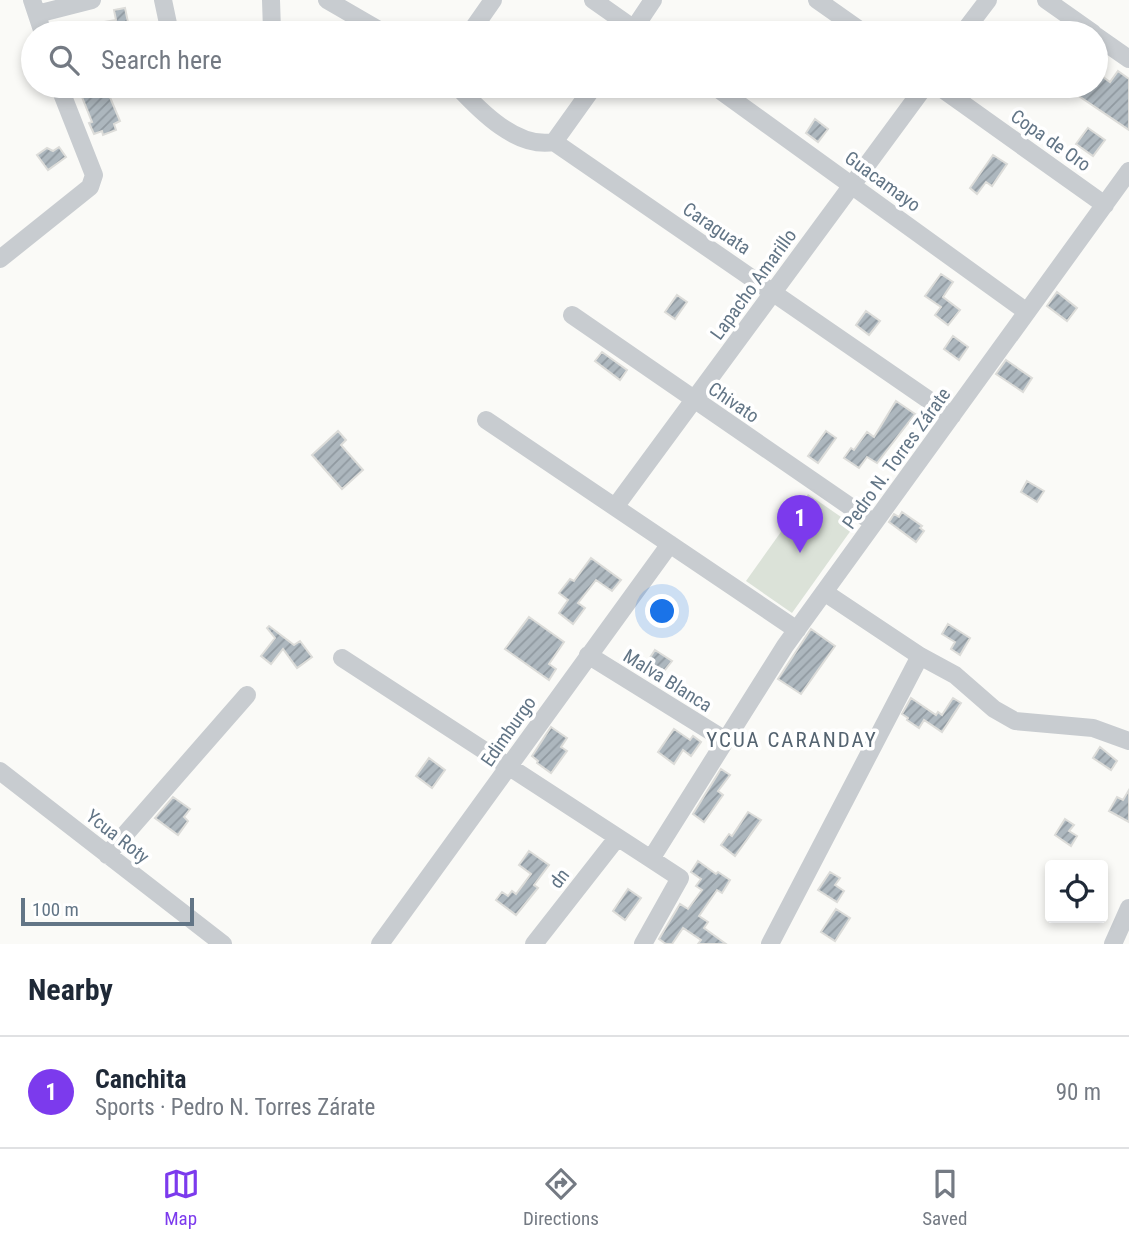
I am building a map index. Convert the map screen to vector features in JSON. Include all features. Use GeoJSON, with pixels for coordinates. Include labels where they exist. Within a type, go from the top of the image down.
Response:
{"type":"FeatureCollection","features":[{"type":"Feature","properties":{"kind":"street"},"geometry":{"type":"LineString","coordinates":[[34,7],[92,0]]}},
{"type":"Feature","properties":{"kind":"street"},"geometry":{"type":"LineString","coordinates":[[163,0],[167,21]]}},
{"type":"Feature","properties":{"kind":"street"},"geometry":{"type":"LineString","coordinates":[[271,0],[272,21]]}},
{"type":"Feature","properties":{"kind":"street"},"geometry":{"type":"LineString","coordinates":[[327,0],[363,21]]}},
{"type":"Feature","properties":{"kind":"street"},"geometry":{"type":"LineString","coordinates":[[478,21],[493,0]]}},
{"type":"Feature","properties":{"kind":"street"},"geometry":{"type":"LineString","coordinates":[[593,0],[621,21]]}},
{"type":"Feature","properties":{"kind":"street"},"geometry":{"type":"LineString","coordinates":[[641,21],[653,0]]}},
{"type":"Feature","properties":{"kind":"street"},"geometry":{"type":"LineString","coordinates":[[817,0],[847,21]]}},
{"type":"Feature","properties":{"kind":"street"},"geometry":{"type":"LineString","coordinates":[[972,21],[988,0]]}},
{"type":"Feature","properties":{"kind":"street"},"geometry":{"type":"LineString","coordinates":[[1046,0],[1076,21]]}},
{"type":"Feature","properties":{"kind":"street"},"geometry":{"type":"LineString","coordinates":[[1108,44],[1129,59]]}},
{"type":"Feature","properties":{"kind":"street"},"geometry":{"type":"LineString","coordinates":[[0,259],[90,187],[94,174],[64,98]]}},
{"type":"Feature","properties":{"kind":"street","name":"Caraguata"},"geometry":{"type":"LineString","coordinates":[[470,98],[522,139],[542,144],[554,142],[952,416]]}},
{"type":"Feature","properties":{"kind":"street"},"geometry":{"type":"LineString","coordinates":[[554,142],[585,98]]}},
{"type":"Feature","properties":{"kind":"street","name":"Guacamayo"},"geometry":{"type":"LineString","coordinates":[[730,98],[1027,312]]}},
{"type":"Feature","properties":{"kind":"street","name":"Lapacho Amarillo"},"geometry":{"type":"LineString","coordinates":[[615,507],[916,98]]}},
{"type":"Feature","properties":{"kind":"street","name":"Copa de Oro"},"geometry":{"type":"LineString","coordinates":[[955,98],[1105,205]]}},
{"type":"Feature","properties":{"kind":"street","name":"Pedro N. Torres Zárate"},"geometry":{"type":"LineString","coordinates":[[651,859],[797,629],[1129,171]]}},
{"type":"Feature","properties":{"kind":"street","name":"Chivato"},"geometry":{"type":"LineString","coordinates":[[572,315],[874,523]]}},
{"type":"Feature","properties":{"kind":"street"},"geometry":{"type":"LineString","coordinates":[[486,419],[797,629]]}},
{"type":"Feature","properties":{"kind":"street","name":"Edimburgo"},"geometry":{"type":"LineString","coordinates":[[380,944],[670,544]]}},
{"type":"Feature","properties":{"kind":"street"},"geometry":{"type":"LineString","coordinates":[[824,592],[920,656],[955,675],[994,709],[1015,721],[1093,729],[1129,741]]}},
{"type":"Feature","properties":{"kind":"street","name":"Malva Blanca"},"geometry":{"type":"LineString","coordinates":[[588,655],[725,740]]}},
{"type":"Feature","properties":{"kind":"street"},"geometry":{"type":"LineString","coordinates":[[770,944],[920,656]]}},
{"type":"Feature","properties":{"kind":"street"},"geometry":{"type":"LineString","coordinates":[[342,658],[680,878],[643,944]]}},
{"type":"Feature","properties":{"kind":"street"},"geometry":{"type":"LineString","coordinates":[[107,855],[247,695]]}},
{"type":"Feature","properties":{"kind":"street","name":"Ycua Roty"},"geometry":{"type":"LineString","coordinates":[[0,771],[215,940]]}},
{"type":"Feature","properties":{"kind":"street","name":"dn"},"geometry":{"type":"LineString","coordinates":[[534,944],[617,838]]}},
{"type":"Feature","properties":{"kind":"street"},"geometry":{"type":"LineString","coordinates":[[1113,944],[1129,908]]}},
{"type":"Feature","properties":{"kind":"shaded area"},"geometry":{"type":"Polygon","coordinates":[[[808,494],[854,526],[792,613],[746,581],[808,494]]]}},
{"type":"Feature","properties":{"kind":"building"},"geometry":{"type":"Polygon","coordinates":[[[125,8],[128,21],[110,21],[116,20],[114,10],[125,8]]]}},
{"type":"Feature","properties":{"kind":"building"},"geometry":{"type":"Polygon","coordinates":[[[1118,71],[1129,79],[1129,130],[1082,98],[1108,98],[1108,81],[1110,82],[1118,71]]]}},
{"type":"Feature","properties":{"kind":"building"},"geometry":{"type":"Polygon","coordinates":[[[82,98],[110,98],[120,121],[114,124],[116,130],[103,135],[102,131],[94,134],[89,123],[92,122],[82,98]]]}},
{"type":"Feature","properties":{"kind":"building"},"geometry":{"type":"Polygon","coordinates":[[[815,119],[828,129],[818,142],[806,133],[815,119]]]}},
{"type":"Feature","properties":{"kind":"building"},"geometry":{"type":"Polygon","coordinates":[[[1088,128],[1105,140],[1093,156],[1076,144],[1088,128]]]}},
{"type":"Feature","properties":{"kind":"building"},"geometry":{"type":"Polygon","coordinates":[[[59,147],[66,157],[48,170],[37,155],[47,148],[53,151],[59,147]]]}},
{"type":"Feature","properties":{"kind":"building"},"geometry":{"type":"Polygon","coordinates":[[[993,155],[1007,164],[992,186],[986,182],[977,194],[970,188],[993,155]]]}},
{"type":"Feature","properties":{"kind":"building"},"geometry":{"type":"Polygon","coordinates":[[[941,274],[953,282],[943,297],[960,310],[948,325],[935,315],[941,307],[925,296],[941,274]]]}},
{"type":"Feature","properties":{"kind":"building"},"geometry":{"type":"Polygon","coordinates":[[[1057,292],[1077,308],[1067,321],[1047,306],[1057,292]]]}},
{"type":"Feature","properties":{"kind":"building"},"geometry":{"type":"Polygon","coordinates":[[[677,295],[687,302],[675,319],[665,312],[677,295]]]}},
{"type":"Feature","properties":{"kind":"building"},"geometry":{"type":"Polygon","coordinates":[[[866,311],[880,321],[869,335],[856,325],[866,311]]]}},
{"type":"Feature","properties":{"kind":"building"},"geometry":{"type":"Polygon","coordinates":[[[953,336],[968,347],[959,360],[944,349],[953,336]]]}},
{"type":"Feature","properties":{"kind":"building"},"geometry":{"type":"Polygon","coordinates":[[[602,352],[627,370],[620,380],[595,361],[602,352]]]}},
{"type":"Feature","properties":{"kind":"building"},"geometry":{"type":"Polygon","coordinates":[[[1006,360],[1032,378],[1023,392],[996,374],[1006,360]]]}},
{"type":"Feature","properties":{"kind":"building"},"geometry":{"type":"Polygon","coordinates":[[[896,401],[915,414],[877,463],[867,457],[859,468],[844,458],[851,448],[854,450],[867,432],[874,437],[896,401]]]}},
{"type":"Feature","properties":{"kind":"building"},"geometry":{"type":"Polygon","coordinates":[[[338,431],[346,440],[341,445],[363,470],[342,489],[312,455],[338,431]]]}},
{"type":"Feature","properties":{"kind":"building"},"geometry":{"type":"Polygon","coordinates":[[[826,431],[836,438],[818,463],[808,456],[826,431]]]}},
{"type":"Feature","properties":{"kind":"building"},"geometry":{"type":"Polygon","coordinates":[[[1027,481],[1044,491],[1037,502],[1021,492],[1027,481]]]}},
{"type":"Feature","properties":{"kind":"building"},"geometry":{"type":"Polygon","coordinates":[[[902,512],[922,526],[920,528],[924,531],[916,542],[889,522],[894,514],[899,517],[902,512]]]}},
{"type":"Feature","properties":{"kind":"building"},"geometry":{"type":"Polygon","coordinates":[[[591,558],[621,580],[612,591],[596,580],[578,603],[585,608],[573,624],[559,613],[568,600],[559,593],[570,579],[574,581],[591,558]]]}},
{"type":"Feature","properties":{"kind":"building"},"geometry":{"type":"Polygon","coordinates":[[[529,617],[564,642],[549,664],[556,669],[549,680],[505,649],[529,617]]]}},
{"type":"Feature","properties":{"kind":"building"},"geometry":{"type":"Polygon","coordinates":[[[948,624],[970,638],[960,655],[951,649],[955,642],[942,634],[948,624]]]}},
{"type":"Feature","properties":{"kind":"building"},"geometry":{"type":"Polygon","coordinates":[[[269,626],[294,645],[300,641],[312,657],[297,668],[283,649],[271,664],[261,656],[275,638],[267,628],[269,626]]]}},
{"type":"Feature","properties":{"kind":"building"},"geometry":{"type":"Polygon","coordinates":[[[811,629],[835,646],[801,694],[778,679],[811,629]]]}},
{"type":"Feature","properties":{"kind":"building"},"geometry":{"type":"Polygon","coordinates":[[[655,650],[672,661],[664,671],[660,668],[658,672],[646,664],[655,650]]]}},
{"type":"Feature","properties":{"kind":"building"},"geometry":{"type":"Polygon","coordinates":[[[911,698],[936,715],[938,712],[942,715],[953,698],[961,703],[942,732],[924,720],[919,728],[907,720],[902,714],[911,698]]]}},
{"type":"Feature","properties":{"kind":"building"},"geometry":{"type":"Polygon","coordinates":[[[551,727],[567,738],[561,747],[567,751],[551,773],[532,756],[551,727]]]}},
{"type":"Feature","properties":{"kind":"building"},"geometry":{"type":"Polygon","coordinates":[[[674,729],[690,740],[693,736],[701,742],[691,756],[683,750],[674,764],[658,752],[674,729]]]}},
{"type":"Feature","properties":{"kind":"building"},"geometry":{"type":"Polygon","coordinates":[[[1100,747],[1117,761],[1111,770],[1093,758],[1100,747]]]}},
{"type":"Feature","properties":{"kind":"building"},"geometry":{"type":"Polygon","coordinates":[[[429,758],[445,770],[432,788],[416,776],[429,758]]]}},
{"type":"Feature","properties":{"kind":"building"},"geometry":{"type":"Polygon","coordinates":[[[721,769],[730,775],[718,791],[723,795],[704,822],[693,814],[721,769]]]}},
{"type":"Feature","properties":{"kind":"building"},"geometry":{"type":"Polygon","coordinates":[[[1129,790],[1129,822],[1109,811],[1117,797],[1123,800],[1129,790]]]}},
{"type":"Feature","properties":{"kind":"building"},"geometry":{"type":"Polygon","coordinates":[[[173,797],[190,809],[184,817],[188,821],[178,835],[155,818],[173,797]]]}},
{"type":"Feature","properties":{"kind":"building"},"geometry":{"type":"Polygon","coordinates":[[[748,812],[761,820],[735,856],[721,845],[729,834],[732,836],[748,812]]]}},
{"type":"Feature","properties":{"kind":"building"},"geometry":{"type":"Polygon","coordinates":[[[1065,819],[1074,825],[1069,831],[1077,836],[1071,846],[1055,835],[1065,819]]]}},
{"type":"Feature","properties":{"kind":"building"},"geometry":{"type":"Polygon","coordinates":[[[529,851],[549,865],[534,885],[538,888],[516,915],[496,900],[502,892],[508,896],[512,891],[516,894],[531,874],[519,865],[529,851]]]}},
{"type":"Feature","properties":{"kind":"building"},"geometry":{"type":"Polygon","coordinates":[[[698,861],[730,880],[722,893],[717,890],[699,916],[708,922],[704,928],[726,944],[698,944],[701,940],[683,928],[672,944],[666,944],[659,939],[680,904],[688,909],[702,890],[696,886],[701,879],[691,872],[698,861]]]}},
{"type":"Feature","properties":{"kind":"building"},"geometry":{"type":"Polygon","coordinates":[[[830,872],[840,878],[835,885],[844,891],[837,902],[818,890],[830,872]]]}},
{"type":"Feature","properties":{"kind":"building"},"geometry":{"type":"Polygon","coordinates":[[[628,889],[641,898],[625,920],[613,911],[628,889]]]}},
{"type":"Feature","properties":{"kind":"building"},"geometry":{"type":"Polygon","coordinates":[[[836,909],[850,918],[835,941],[821,932],[836,909]]]}},
{"type":"Feature","properties":{"kind":"place","name":"Canchita"},"geometry":{"type":"Point","coordinates":[800,553]}},
{"type":"Feature","properties":{"kind":"district","name":"YCUA CARANDAY"},"geometry":{"type":"Point","coordinates":[792,740]}}]}
